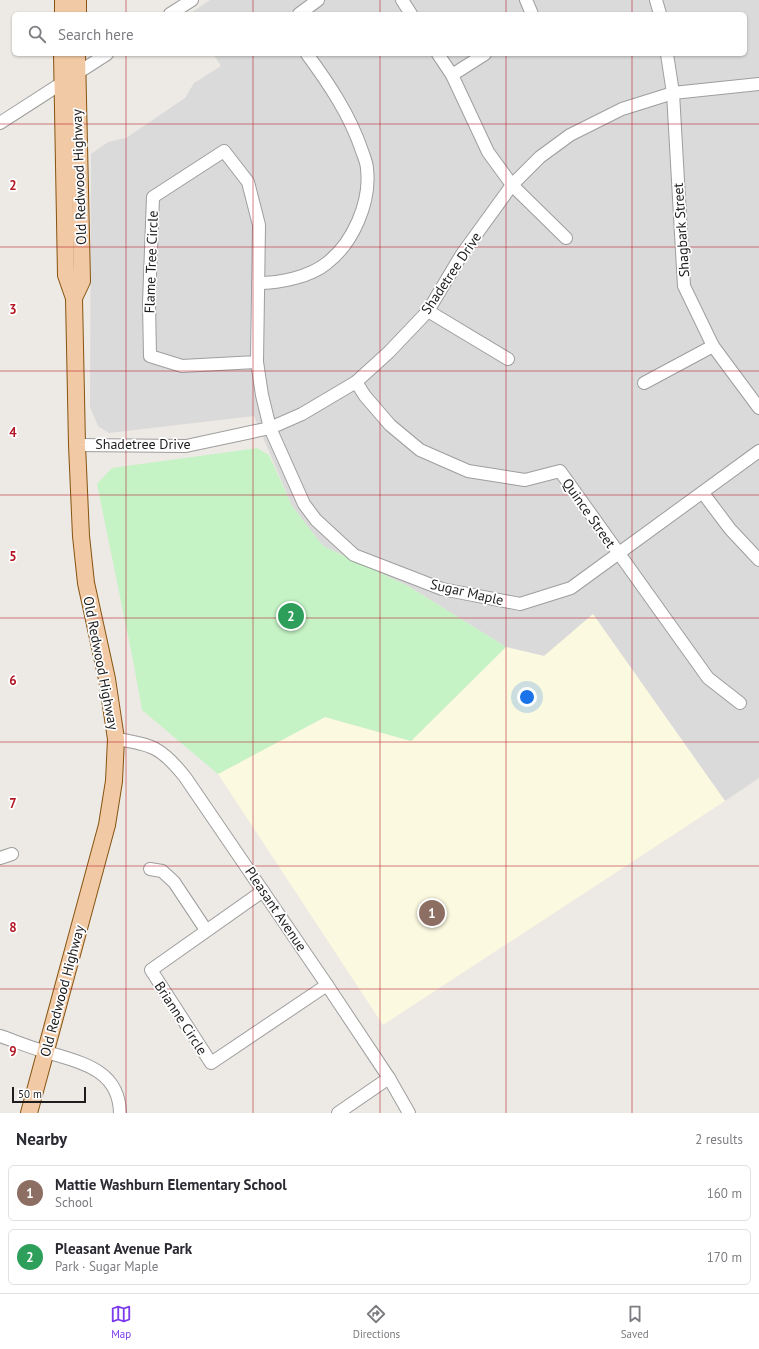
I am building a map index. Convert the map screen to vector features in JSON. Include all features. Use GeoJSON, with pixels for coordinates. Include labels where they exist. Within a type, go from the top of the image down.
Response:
{"type":"FeatureCollection","features":[{"type":"Feature","properties":{"kind":"main road"},"geometry":{"type":"LineString","coordinates":[[63,0],[63,12]]}},
{"type":"Feature","properties":{"kind":"main road"},"geometry":{"type":"LineString","coordinates":[[78,0],[78,12]]}},
{"type":"Feature","properties":{"kind":"main road","name":"Old Redwood Highway"},"geometry":{"type":"LineString","coordinates":[[29,1113],[107,825],[114,782],[116,739],[107,679],[86,583],[76,445],[74,298],[66,274],[62,56]]}},
{"type":"Feature","properties":{"kind":"main road","name":"Old Redwood Highway"},"geometry":{"type":"LineString","coordinates":[[74,298],[82,281],[76,74],[77,56]]}},
{"type":"Feature","properties":{"kind":"street"},"geometry":{"type":"LineString","coordinates":[[173,12],[192,0]]}},
{"type":"Feature","properties":{"kind":"street"},"geometry":{"type":"LineString","coordinates":[[302,12],[318,0]]}},
{"type":"Feature","properties":{"kind":"street"},"geometry":{"type":"LineString","coordinates":[[402,0],[411,12]]}},
{"type":"Feature","properties":{"kind":"street"},"geometry":{"type":"LineString","coordinates":[[526,0],[531,12]]}},
{"type":"Feature","properties":{"kind":"street"},"geometry":{"type":"LineString","coordinates":[[656,0],[659,12]]}},
{"type":"Feature","properties":{"kind":"street"},"geometry":{"type":"LineString","coordinates":[[0,123],[104,56]]}},
{"type":"Feature","properties":{"kind":"street"},"geometry":{"type":"LineString","coordinates":[[258,283],[272,283],[300,277],[327,263],[352,235],[366,200],[367,168],[355,130],[330,86],[308,56]]}},
{"type":"Feature","properties":{"kind":"street"},"geometry":{"type":"LineString","coordinates":[[439,56],[452,74],[488,152],[512,185],[566,238]]}},
{"type":"Feature","properties":{"kind":"street"},"geometry":{"type":"LineString","coordinates":[[452,74],[482,56]]}},
{"type":"Feature","properties":{"kind":"street","name":"Shagbark Street"},"geometry":{"type":"LineString","coordinates":[[667,56],[672,93],[684,286],[713,346],[759,408]]}},
{"type":"Feature","properties":{"kind":"street","name":"Shadetree Drive"},"geometry":{"type":"LineString","coordinates":[[76,445],[186,446],[270,428],[302,414],[356,382],[389,352],[428,311],[462,254],[512,185],[540,158],[570,135],[622,109],[672,93],[759,84]]}},
{"type":"Feature","properties":{"kind":"street","name":"Flame Tree Circle"},"geometry":{"type":"LineString","coordinates":[[224,151],[248,182],[259,225],[258,283],[258,362],[182,366],[150,356],[149,303],[153,197],[224,151]]}},
{"type":"Feature","properties":{"kind":"street"},"geometry":{"type":"LineString","coordinates":[[428,311],[508,359]]}},
{"type":"Feature","properties":{"kind":"street"},"geometry":{"type":"LineString","coordinates":[[644,383],[713,346]]}},
{"type":"Feature","properties":{"kind":"street","name":"Sugar Maple"},"geometry":{"type":"LineString","coordinates":[[258,362],[262,395],[270,428],[304,504],[316,520],[354,555],[442,589],[520,604],[571,588],[759,451]]}},
{"type":"Feature","properties":{"kind":"street","name":"Quince Street"},"geometry":{"type":"LineString","coordinates":[[356,382],[365,396],[390,425],[420,450],[461,468],[468,471],[525,480],[560,471],[708,678],[740,703]]}},
{"type":"Feature","properties":{"kind":"street"},"geometry":{"type":"LineString","coordinates":[[703,493],[730,529],[759,560]]}},
{"type":"Feature","properties":{"kind":"street","name":"Pleasant Avenue"},"geometry":{"type":"LineString","coordinates":[[116,739],[140,742],[159,750],[170,759],[185,777],[327,985],[389,1078],[409,1113]]}},
{"type":"Feature","properties":{"kind":"street"},"geometry":{"type":"LineString","coordinates":[[0,858],[12,854]]}},
{"type":"Feature","properties":{"kind":"street"},"geometry":{"type":"LineString","coordinates":[[150,869],[162,871],[174,882],[206,930]]}},
{"type":"Feature","properties":{"kind":"street","name":"Brianne Circle"},"geometry":{"type":"LineString","coordinates":[[264,891],[150,970],[210,1063],[327,985]]}},
{"type":"Feature","properties":{"kind":"street"},"geometry":{"type":"LineString","coordinates":[[0,1036],[45,1052],[86,1063],[99,1071],[110,1082],[120,1100],[120,1113]]}},
{"type":"Feature","properties":{"kind":"street"},"geometry":{"type":"LineString","coordinates":[[338,1113],[389,1078]]}},
{"type":"Feature","properties":{"kind":"shaded area"},"geometry":{"type":"Polygon","coordinates":[[[210,0],[759,0],[759,778],[725,801],[593,615],[544,656],[506,647],[408,586],[323,546],[292,506],[254,416],[109,433],[98,426],[90,407],[91,154],[108,142],[126,138],[185,98],[194,83],[221,66],[214,56],[747,56],[747,12],[192,12],[210,0]]]}},
{"type":"Feature","properties":{"kind":"shaded area"},"geometry":{"type":"Polygon","coordinates":[[[593,614],[725,801],[383,1025],[218,774],[325,717],[411,741],[506,647],[544,656],[593,614]]]}},
{"type":"Feature","properties":{"kind":"green space"},"geometry":{"type":"Polygon","coordinates":[[[257,448],[269,455],[292,506],[323,546],[408,586],[506,647],[411,741],[325,717],[218,774],[142,710],[97,484],[112,468],[257,448]]]}},
{"type":"Feature","properties":{"kind":"place","name":"Pleasant Avenue Park"},"geometry":{"type":"Point","coordinates":[291,616]}},
{"type":"Feature","properties":{"kind":"place","name":"Mattie Washburn Elementary School"},"geometry":{"type":"Point","coordinates":[432,913]}}]}
